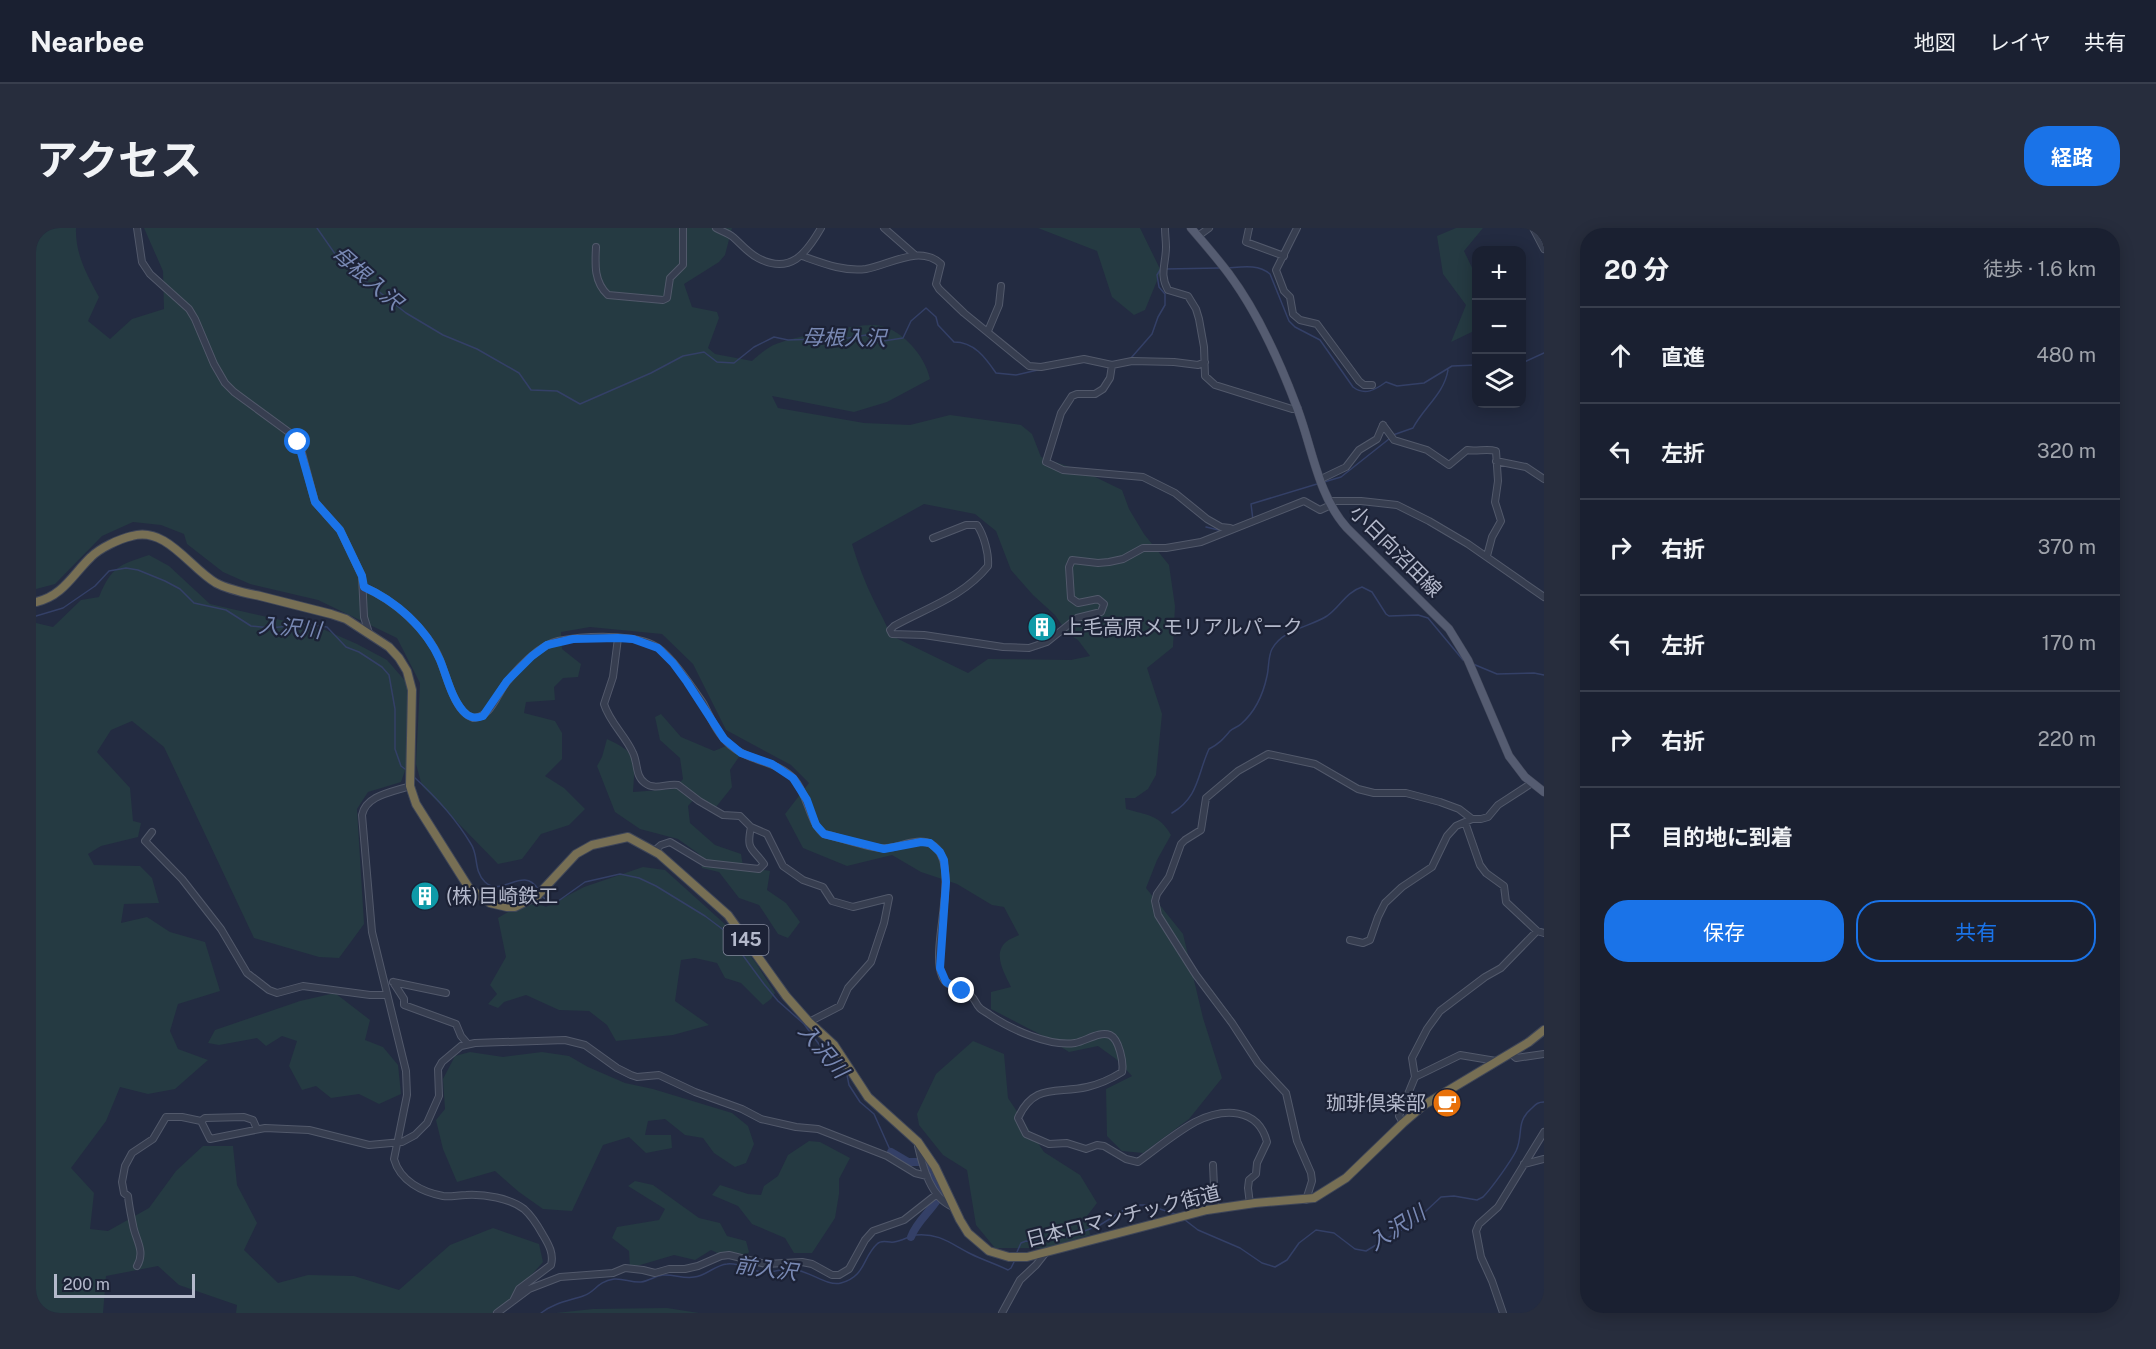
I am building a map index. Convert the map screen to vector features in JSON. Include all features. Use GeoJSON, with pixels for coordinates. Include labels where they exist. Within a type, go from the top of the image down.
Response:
{"type":"FeatureCollection","features":[{"type":"Feature","properties":{"kind":"highway","name":"日本ロマンチック街道"},"geometry":{"type":"LineString","coordinates":[[36,602],[48,599],[63,589],[93,555],[122,539],[145,534],[167,543],[218,584],[237,591],[331,614],[346,619],[369,633],[389,647],[407,671],[412,690],[410,786],[416,804],[469,888],[483,899],[498,905],[515,907],[537,896],[576,854],[592,845],[628,837],[654,851],[728,915],[786,996],[834,1045],[868,1097],[918,1142],[935,1167],[968,1233],[989,1251],[1018,1258],[1215,1209],[1306,1200],[1323,1194],[1346,1178],[1424,1105],[1529,1042],[1544,1030]]}},
{"type":"Feature","properties":{"kind":"main road","name":"小日向沼田線"},"geometry":{"type":"LineString","coordinates":[[1191,228],[1228,273],[1248,304],[1280,366],[1298,409],[1330,503],[1341,522],[1438,615],[1453,634],[1468,660],[1509,756],[1532,783],[1544,792]]}},
{"type":"Feature","properties":{"kind":"street"},"geometry":{"type":"LineString","coordinates":[[137,228],[142,262],[150,274],[189,309],[225,383],[248,403],[294,435],[302,453],[315,502],[340,530],[362,576],[364,617],[369,633]]}},
{"type":"Feature","properties":{"kind":"street"},"geometry":{"type":"LineString","coordinates":[[596,247],[596,274],[602,290],[608,295],[663,300],[667,298],[670,278],[683,265],[683,228]]}},
{"type":"Feature","properties":{"kind":"street"},"geometry":{"type":"LineString","coordinates":[[716,228],[731,236],[759,259],[785,264],[802,256],[821,228]]}},
{"type":"Feature","properties":{"kind":"street"},"geometry":{"type":"LineString","coordinates":[[884,228],[915,255]]}},
{"type":"Feature","properties":{"kind":"street"},"geometry":{"type":"LineString","coordinates":[[1165,228],[1166,248],[1162,272],[1164,283],[1168,290],[1188,296],[1194,303],[1201,328],[1205,376],[1215,385],[1298,409]]}},
{"type":"Feature","properties":{"kind":"street"},"geometry":{"type":"LineString","coordinates":[[1198,236],[1209,228]]}},
{"type":"Feature","properties":{"kind":"street"},"geometry":{"type":"LineString","coordinates":[[1249,228],[1246,242],[1284,256]]}},
{"type":"Feature","properties":{"kind":"street"},"geometry":{"type":"LineString","coordinates":[[1297,228],[1276,270],[1284,291],[1290,297],[1293,314],[1300,320],[1317,324],[1346,367],[1364,385],[1372,385]]}},
{"type":"Feature","properties":{"kind":"street"},"geometry":{"type":"LineString","coordinates":[[1533,228],[1543,247]]}},
{"type":"Feature","properties":{"kind":"street"},"geometry":{"type":"LineString","coordinates":[[802,256],[836,267],[865,269],[915,255],[933,257],[940,264],[936,284],[939,289],[964,313],[1029,366],[1041,367],[1084,359],[1112,365],[1132,362],[1174,362],[1198,365],[1205,362]]}},
{"type":"Feature","properties":{"kind":"street"},"geometry":{"type":"LineString","coordinates":[[988,331],[999,305],[1001,286]]}},
{"type":"Feature","properties":{"kind":"street"},"geometry":{"type":"LineString","coordinates":[[1112,365],[1110,378],[1102,389],[1095,394],[1072,396],[1061,413],[1046,462],[1068,470],[1143,477],[1175,493],[1207,519],[1221,527],[1232,528]]}},
{"type":"Feature","properties":{"kind":"street"},"geometry":{"type":"LineString","coordinates":[[1321,479],[1346,467],[1359,450],[1377,439],[1383,425],[1394,440],[1427,450],[1446,464],[1454,463],[1467,450],[1496,451],[1498,481],[1495,502],[1501,521],[1492,537],[1487,556]]}},
{"type":"Feature","properties":{"kind":"street"},"geometry":{"type":"LineString","coordinates":[[1496,461],[1526,467],[1544,479]]}},
{"type":"Feature","properties":{"kind":"street"},"geometry":{"type":"LineString","coordinates":[[933,538],[966,525],[977,525],[988,556],[988,566],[963,590],[894,626],[890,630],[892,634],[924,635],[1017,649],[1029,648],[1047,642],[1077,618],[1101,612],[1103,609],[1104,604],[1098,599],[1078,603],[1071,598],[1069,567],[1072,560],[1109,562],[1123,559],[1143,548],[1166,548],[1201,542],[1304,501],[1320,510],[1330,503],[1361,501],[1396,505],[1429,521],[1487,556],[1544,597]]}},
{"type":"Feature","properties":{"kind":"street"},"geometry":{"type":"LineString","coordinates":[[364,587],[399,608],[425,635],[435,650],[456,700],[463,712],[473,718],[483,716],[489,711],[507,681],[532,656],[547,645],[573,639],[618,638],[633,639],[658,648],[673,663],[692,689],[724,739],[741,753],[772,764],[793,778],[807,800],[816,825],[824,834],[884,849],[921,842],[930,843],[940,852],[944,860],[946,882],[940,968],[946,982],[971,995],[978,1006],[993,1017],[1050,1043],[1075,1043],[1102,1034],[1114,1038],[1123,1058],[1122,1072],[1110,1080],[1085,1088],[1053,1090],[1036,1095],[1024,1106],[1018,1118],[1026,1134],[1049,1144],[1067,1143],[1086,1149],[1097,1145],[1104,1146],[1126,1159],[1138,1162],[1196,1122],[1227,1112],[1250,1116],[1259,1123],[1267,1142],[1257,1162],[1256,1173],[1249,1180],[1250,1204]]}},
{"type":"Feature","properties":{"kind":"street"},"geometry":{"type":"LineString","coordinates":[[618,638],[613,677],[604,704],[610,720],[633,751],[641,779],[651,786],[678,785],[699,801],[723,814],[740,816],[751,828],[767,834],[779,860],[791,873],[824,887],[832,901],[853,907],[889,898],[884,923],[871,962],[848,988],[840,1006],[809,1022]]}},
{"type":"Feature","properties":{"kind":"street"},"geometry":{"type":"LineString","coordinates":[[1306,1200],[1312,1181],[1311,1173],[1294,1131],[1286,1093],[1258,1063],[1181,952],[1158,915],[1155,901],[1169,877],[1181,844],[1201,830],[1206,798],[1238,771],[1268,754],[1315,764],[1358,789],[1374,793],[1406,793],[1459,809],[1468,820],[1480,865],[1486,873],[1504,886],[1506,902],[1540,932],[1501,968],[1485,977],[1440,1011],[1412,1058],[1415,1077],[1399,1116],[1403,1123]]}},
{"type":"Feature","properties":{"kind":"street"},"geometry":{"type":"LineString","coordinates":[[1350,940],[1363,943],[1370,940],[1377,917],[1390,896],[1432,867],[1447,836],[1455,826],[1468,820],[1488,817],[1498,805],[1532,783]]}},
{"type":"Feature","properties":{"kind":"street"},"geometry":{"type":"LineString","coordinates":[[410,786],[375,798],[365,806],[362,815],[372,933],[406,1071],[407,1095],[394,1160],[396,1167],[410,1183],[442,1196],[493,1197],[523,1208],[537,1224],[552,1251],[551,1266],[519,1289],[513,1301]]}},
{"type":"Feature","properties":{"kind":"street"},"geometry":{"type":"LineString","coordinates":[[654,851],[670,842],[705,863],[759,869],[764,864],[749,847],[751,828]]}},
{"type":"Feature","properties":{"kind":"street"},"geometry":{"type":"LineString","coordinates":[[152,832],[145,841],[182,879],[221,929],[247,973],[269,990],[277,993],[303,986],[370,995],[387,995]]}},
{"type":"Feature","properties":{"kind":"street"},"geometry":{"type":"LineString","coordinates":[[383,980],[446,993]]}},
{"type":"Feature","properties":{"kind":"street"},"geometry":{"type":"LineString","coordinates":[[393,982],[404,999],[404,1005],[456,1024],[467,1043]]}},
{"type":"Feature","properties":{"kind":"street"},"geometry":{"type":"LineString","coordinates":[[201,1121],[210,1140],[265,1128],[309,1130],[369,1145],[397,1143],[415,1135],[428,1123],[439,1096],[438,1070],[442,1062],[453,1052],[467,1043],[546,1039],[585,1045],[631,1075],[637,1077],[659,1075],[695,1092],[741,1108],[760,1119],[818,1129],[887,1156],[915,1173],[927,1174]]}},
{"type":"Feature","properties":{"kind":"street"},"geometry":{"type":"LineString","coordinates":[[1510,1053],[1516,1058],[1544,1054]]}},
{"type":"Feature","properties":{"kind":"street"},"geometry":{"type":"LineString","coordinates":[[1415,1077],[1460,1055],[1496,1061]]}},
{"type":"Feature","properties":{"kind":"street"},"geometry":{"type":"LineString","coordinates":[[137,1266],[140,1262],[141,1249],[132,1223],[128,1196],[123,1192],[122,1182],[125,1166],[132,1153],[153,1139],[166,1117],[182,1117],[201,1121],[205,1118],[244,1117],[254,1120],[257,1129]]}},
{"type":"Feature","properties":{"kind":"street"},"geometry":{"type":"LineString","coordinates":[[1503,1313],[1481,1257],[1476,1231],[1479,1224],[1498,1207],[1544,1132]]}},
{"type":"Feature","properties":{"kind":"street"},"geometry":{"type":"LineString","coordinates":[[918,1142],[927,1174],[939,1196],[953,1207]]}},
{"type":"Feature","properties":{"kind":"street"},"geometry":{"type":"LineString","coordinates":[[1524,1164],[1544,1159]]}},
{"type":"Feature","properties":{"kind":"street"},"geometry":{"type":"LineString","coordinates":[[1213,1165],[1215,1209]]}},
{"type":"Feature","properties":{"kind":"street"},"geometry":{"type":"LineString","coordinates":[[497,1313],[529,1289],[560,1277],[613,1273],[625,1268],[655,1274],[669,1269],[698,1266],[729,1255],[766,1264],[802,1262],[812,1264],[832,1275],[839,1275],[849,1269],[865,1240],[873,1231],[904,1220],[939,1196]]}},
{"type":"Feature","properties":{"kind":"street"},"geometry":{"type":"LineString","coordinates":[[1002,1313],[1020,1280],[1047,1251]]}},
{"type":"Feature","properties":{"kind":"shaded area"},"geometry":{"type":"Polygon","coordinates":[[[36,228],[76,228],[77,247],[86,272],[99,297],[88,321],[110,339],[132,319],[164,309],[163,271],[144,228],[732,228],[725,255],[719,262],[684,284],[692,307],[717,312],[719,318],[708,348],[715,354],[752,361],[778,343],[837,329],[874,325],[893,330],[910,343],[923,361],[930,379],[887,402],[854,412],[772,396],[778,408],[864,423],[910,425],[950,415],[1021,425],[1032,434],[1041,457],[1087,473],[1122,490],[1129,509],[1144,534],[1169,565],[1175,606],[1173,647],[1147,668],[1162,714],[1156,775],[1148,789],[1135,798],[1125,798],[1126,809],[1157,820],[1167,828],[1171,835],[1157,860],[1146,888],[1183,934],[1203,1018],[1222,1078],[1189,1119],[1143,1153],[1122,1151],[1107,1136],[1106,1089],[1132,1076],[1116,1059],[1098,1046],[1069,1052],[991,1009],[991,992],[1011,987],[1001,964],[1000,952],[1007,941],[1019,935],[1004,907],[992,905],[957,884],[921,872],[892,855],[847,866],[803,848],[785,814],[809,783],[791,765],[726,730],[693,664],[662,634],[590,627],[561,632],[562,649],[581,664],[578,677],[563,678],[554,687],[555,700],[526,702],[524,713],[555,721],[562,733],[562,759],[545,776],[564,788],[585,809],[569,825],[541,834],[522,859],[498,864],[422,786],[416,764],[420,683],[397,638],[318,600],[250,584],[223,572],[187,544],[184,534],[161,525],[133,522],[102,536],[55,584],[36,589],[36,228]],[[924,504],[852,544],[865,580],[890,635],[968,673],[988,659],[1071,660],[1090,656],[1078,640],[1068,634],[1055,615],[1011,570],[996,531],[975,514],[924,504]]]}},
{"type":"Feature","properties":{"kind":"shaded area"},"geometry":{"type":"Polygon","coordinates":[[[1038,228],[1140,228],[1161,271],[1145,310],[1134,315],[1112,297],[1097,251],[1038,228]]]}},
{"type":"Feature","properties":{"kind":"shaded area"},"geometry":{"type":"Polygon","coordinates":[[[1456,228],[1483,228],[1464,251],[1472,268],[1472,332],[1451,342],[1466,305],[1443,274],[1437,236],[1456,228]]]}},
{"type":"Feature","properties":{"kind":"shaded area"},"geometry":{"type":"Polygon","coordinates":[[[149,555],[169,566],[210,604],[325,630],[387,660],[407,683],[409,759],[401,782],[368,792],[357,809],[364,924],[339,958],[319,957],[254,938],[164,747],[132,721],[111,730],[97,752],[130,788],[133,821],[141,823],[138,837],[101,846],[88,854],[94,865],[140,866],[152,878],[159,903],[124,904],[121,923],[147,917],[170,932],[205,942],[220,991],[178,1004],[170,1031],[178,1049],[208,1060],[175,1089],[148,1094],[120,1087],[106,1121],[71,1168],[94,1193],[90,1229],[108,1231],[149,1208],[176,1171],[203,1146],[233,1146],[237,1185],[257,1223],[244,1250],[278,1283],[308,1275],[354,1276],[399,1290],[450,1245],[493,1228],[539,1244],[543,1262],[505,1305],[492,1313],[236,1313],[237,1305],[179,1285],[158,1266],[106,1276],[103,1313],[36,1313],[36,623],[53,627],[81,600],[99,597],[108,579],[118,568],[130,561],[149,555]]]}},
{"type":"Feature","properties":{"kind":"shaded area"},"geometry":{"type":"Polygon","coordinates":[[[661,714],[681,737],[714,751],[731,744],[743,751],[730,770],[732,787],[716,807],[697,796],[688,806],[690,823],[715,845],[741,854],[743,866],[770,871],[767,890],[786,903],[800,922],[788,938],[778,934],[759,905],[739,898],[719,872],[702,868],[699,854],[678,839],[640,829],[615,812],[597,766],[607,739],[625,749],[633,759],[633,792],[674,789],[683,779],[680,758],[660,740],[655,717],[661,714]]]}},
{"type":"Feature","properties":{"kind":"shaded area"},"geometry":{"type":"Polygon","coordinates":[[[643,867],[665,870],[727,926],[756,963],[775,993],[771,999],[763,1005],[741,983],[725,978],[717,963],[695,958],[681,960],[675,1001],[709,1025],[673,1035],[616,1041],[607,1025],[589,1011],[559,1010],[526,995],[504,1002],[498,1008],[488,1004],[497,994],[490,985],[506,957],[498,918],[528,905],[546,907],[584,887],[643,867]]]}},
{"type":"Feature","properties":{"kind":"shaded area"},"geometry":{"type":"Polygon","coordinates":[[[335,993],[370,1020],[365,1040],[383,1047],[398,1065],[401,1094],[379,1104],[359,1094],[331,1098],[316,1086],[302,1090],[289,1066],[297,1041],[282,1036],[266,1046],[257,1038],[219,1045],[208,1043],[215,1030],[300,1001],[335,993]]]}},
{"type":"Feature","properties":{"kind":"shaded area"},"geometry":{"type":"Polygon","coordinates":[[[973,1041],[1004,1054],[1008,1098],[1044,1152],[1080,1175],[1097,1203],[1087,1216],[1090,1235],[1045,1248],[995,1248],[976,1225],[967,1170],[943,1155],[919,1125],[917,1114],[936,1074],[973,1041]]]}},
{"type":"Feature","properties":{"kind":"shaded area"},"geometry":{"type":"Polygon","coordinates":[[[470,1052],[503,1057],[542,1052],[569,1056],[625,1083],[732,1113],[748,1126],[754,1144],[746,1163],[735,1167],[714,1153],[703,1138],[685,1135],[665,1119],[648,1121],[645,1135],[671,1135],[672,1148],[646,1153],[629,1137],[603,1145],[572,1211],[543,1209],[495,1171],[457,1182],[443,1149],[436,1120],[445,1109],[443,1079],[455,1056],[470,1052]]]}},
{"type":"Feature","properties":{"kind":"shaded area"},"geometry":{"type":"Polygon","coordinates":[[[809,1141],[820,1142],[850,1158],[839,1179],[835,1218],[812,1253],[794,1253],[785,1238],[752,1224],[738,1206],[712,1195],[720,1185],[748,1194],[761,1195],[764,1186],[778,1176],[788,1155],[809,1141]]]}},
{"type":"Feature","properties":{"kind":"shaded area"},"geometry":{"type":"Polygon","coordinates":[[[635,1181],[653,1185],[699,1218],[720,1223],[727,1236],[746,1241],[749,1252],[742,1261],[711,1250],[695,1260],[674,1255],[630,1268],[629,1251],[612,1238],[617,1227],[659,1220],[665,1209],[628,1186],[635,1181]]]}},
{"type":"Feature","properties":{"kind":"shaded area"},"geometry":{"type":"Polygon","coordinates":[[[667,1308],[699,1313],[556,1313],[593,1309],[667,1308]]]}},
{"type":"Feature","properties":{"kind":"waterway","name":"母根入沢"},"geometry":{"type":"LineString","coordinates":[[317,228],[340,261],[406,313],[443,335],[477,349],[519,373],[531,390],[557,391],[580,404],[651,373],[683,356],[704,352],[717,362],[734,363],[754,347],[774,337],[788,340],[848,338],[866,335],[877,342],[903,338],[911,321],[926,308],[936,317],[938,325],[954,342],[973,348],[983,356],[996,373],[1016,375],[1042,369]]}},
{"type":"Feature","properties":{"kind":"waterway","name":"母根入沢"},"geometry":{"type":"LineString","coordinates":[[1228,268],[1255,267],[1270,274],[1289,321],[1295,327],[1320,340],[1357,390],[1370,391],[1386,382],[1397,386],[1424,383],[1452,366],[1472,365]]}},
{"type":"Feature","properties":{"kind":"waterway","name":"母根入沢"},"geometry":{"type":"LineString","coordinates":[[1165,269],[1220,268]]}},
{"type":"Feature","properties":{"kind":"waterway","name":"母根入沢"},"geometry":{"type":"LineString","coordinates":[[1131,358],[1152,334],[1165,305],[1165,294],[1159,287],[1157,275],[1160,270]]}},
{"type":"Feature","properties":{"kind":"waterway","name":"母根入沢"},"geometry":{"type":"LineString","coordinates":[[1526,361],[1544,353]]}},
{"type":"Feature","properties":{"kind":"waterway"},"geometry":{"type":"LineString","coordinates":[[1393,435],[1413,428],[1438,393],[1448,370]]}},
{"type":"Feature","properties":{"kind":"waterway"},"geometry":{"type":"LineString","coordinates":[[1324,482],[1341,477],[1389,439]]}},
{"type":"Feature","properties":{"kind":"waterway"},"geometry":{"type":"LineString","coordinates":[[1253,520],[1251,504],[1317,484]]}},
{"type":"Feature","properties":{"kind":"waterway"},"geometry":{"type":"LineString","coordinates":[[1231,532],[1254,524]]}},
{"type":"Feature","properties":{"kind":"waterway"},"geometry":{"type":"LineString","coordinates":[[1206,527],[1223,531]]}},
{"type":"Feature","properties":{"kind":"waterway","name":"入沢川"},"geometry":{"type":"LineString","coordinates":[[36,616],[63,608],[95,586],[109,571],[126,568],[138,570],[165,581],[180,589],[194,603],[226,610],[251,626],[271,628],[305,624],[327,627],[346,647],[359,652],[382,667],[389,675],[395,709],[395,749],[401,766],[405,769]]}},
{"type":"Feature","properties":{"kind":"waterway"},"geometry":{"type":"LineString","coordinates":[[1172,813],[1181,807],[1192,793],[1209,749],[1241,724],[1255,708],[1268,673],[1271,652],[1277,642],[1290,633],[1327,616],[1356,589],[1362,587],[1372,592],[1389,616],[1418,615],[1428,618],[1463,660]]}},
{"type":"Feature","properties":{"kind":"waterway"},"geometry":{"type":"LineString","coordinates":[[1473,664],[1497,674],[1544,675]]}},
{"type":"Feature","properties":{"kind":"waterway","name":"入沢川"},"geometry":{"type":"LineString","coordinates":[[414,777],[445,808],[459,826],[473,849],[479,873],[485,882],[498,886],[526,880],[532,882],[538,889]]}},
{"type":"Feature","properties":{"kind":"waterway","name":"入沢川"},"geometry":{"type":"LineString","coordinates":[[543,897],[549,903],[554,904],[585,882],[620,874],[639,878],[656,886],[705,916],[725,931],[778,1001],[804,1024],[824,1051],[840,1065],[860,1102],[874,1114],[891,1152]]}},
{"type":"Feature","properties":{"kind":"waterway","name":"入沢川"},"geometry":{"type":"LineString","coordinates":[[1185,1220],[1198,1230],[1240,1248],[1262,1263],[1275,1267],[1287,1260],[1299,1243],[1316,1230],[1334,1233],[1355,1249],[1366,1251],[1413,1223],[1441,1197],[1454,1196],[1477,1200],[1483,1197],[1516,1151],[1523,1118],[1536,1104],[1544,1102]]}},
{"type":"Feature","properties":{"kind":"waterway","name":"入沢川"},"geometry":{"type":"LineString","coordinates":[[891,1152],[908,1162],[920,1162],[930,1166],[942,1192],[917,1225],[911,1237]]}},
{"type":"Feature","properties":{"kind":"waterway","name":"入沢川"},"geometry":{"type":"LineString","coordinates":[[1017,1252],[1021,1243],[1035,1242],[1055,1236],[1069,1237],[1100,1225],[1132,1205],[1148,1205],[1175,1214]]}},
{"type":"Feature","properties":{"kind":"waterway","name":"前入沢"},"geometry":{"type":"LineString","coordinates":[[541,1313],[587,1294],[608,1280],[641,1282],[663,1275],[694,1277],[727,1264],[736,1264],[763,1272],[797,1270],[835,1284],[841,1283],[855,1276],[872,1249],[879,1243],[897,1241],[916,1235],[939,1237],[1008,1270],[1014,1262]]}},
{"type":"Feature","properties":{"kind":"place","name":"上毛高原メモリアルパーク"},"geometry":{"type":"Point","coordinates":[1042,627]}},
{"type":"Feature","properties":{"kind":"place","name":"(株)目崎鉄工"},"geometry":{"type":"Point","coordinates":[425,896]}},
{"type":"Feature","properties":{"kind":"place","name":"珈琲倶楽部"},"geometry":{"type":"Point","coordinates":[1447,1103]}},
{"type":"Feature","properties":{"kind":"route"},"geometry":{"type":"LineString","coordinates":[[298,442],[315,502],[340,530],[362,576],[364,587],[399,608],[425,635],[435,650],[456,700],[469,717],[478,718],[489,711],[507,681],[532,656],[547,645],[557,641],[590,638],[633,639],[651,644],[673,663],[724,739],[741,753],[772,764],[793,778],[807,800],[816,825],[824,834],[884,849],[921,842],[930,843],[940,852],[944,860],[946,882],[940,968],[946,982],[962,991]]}}]}
